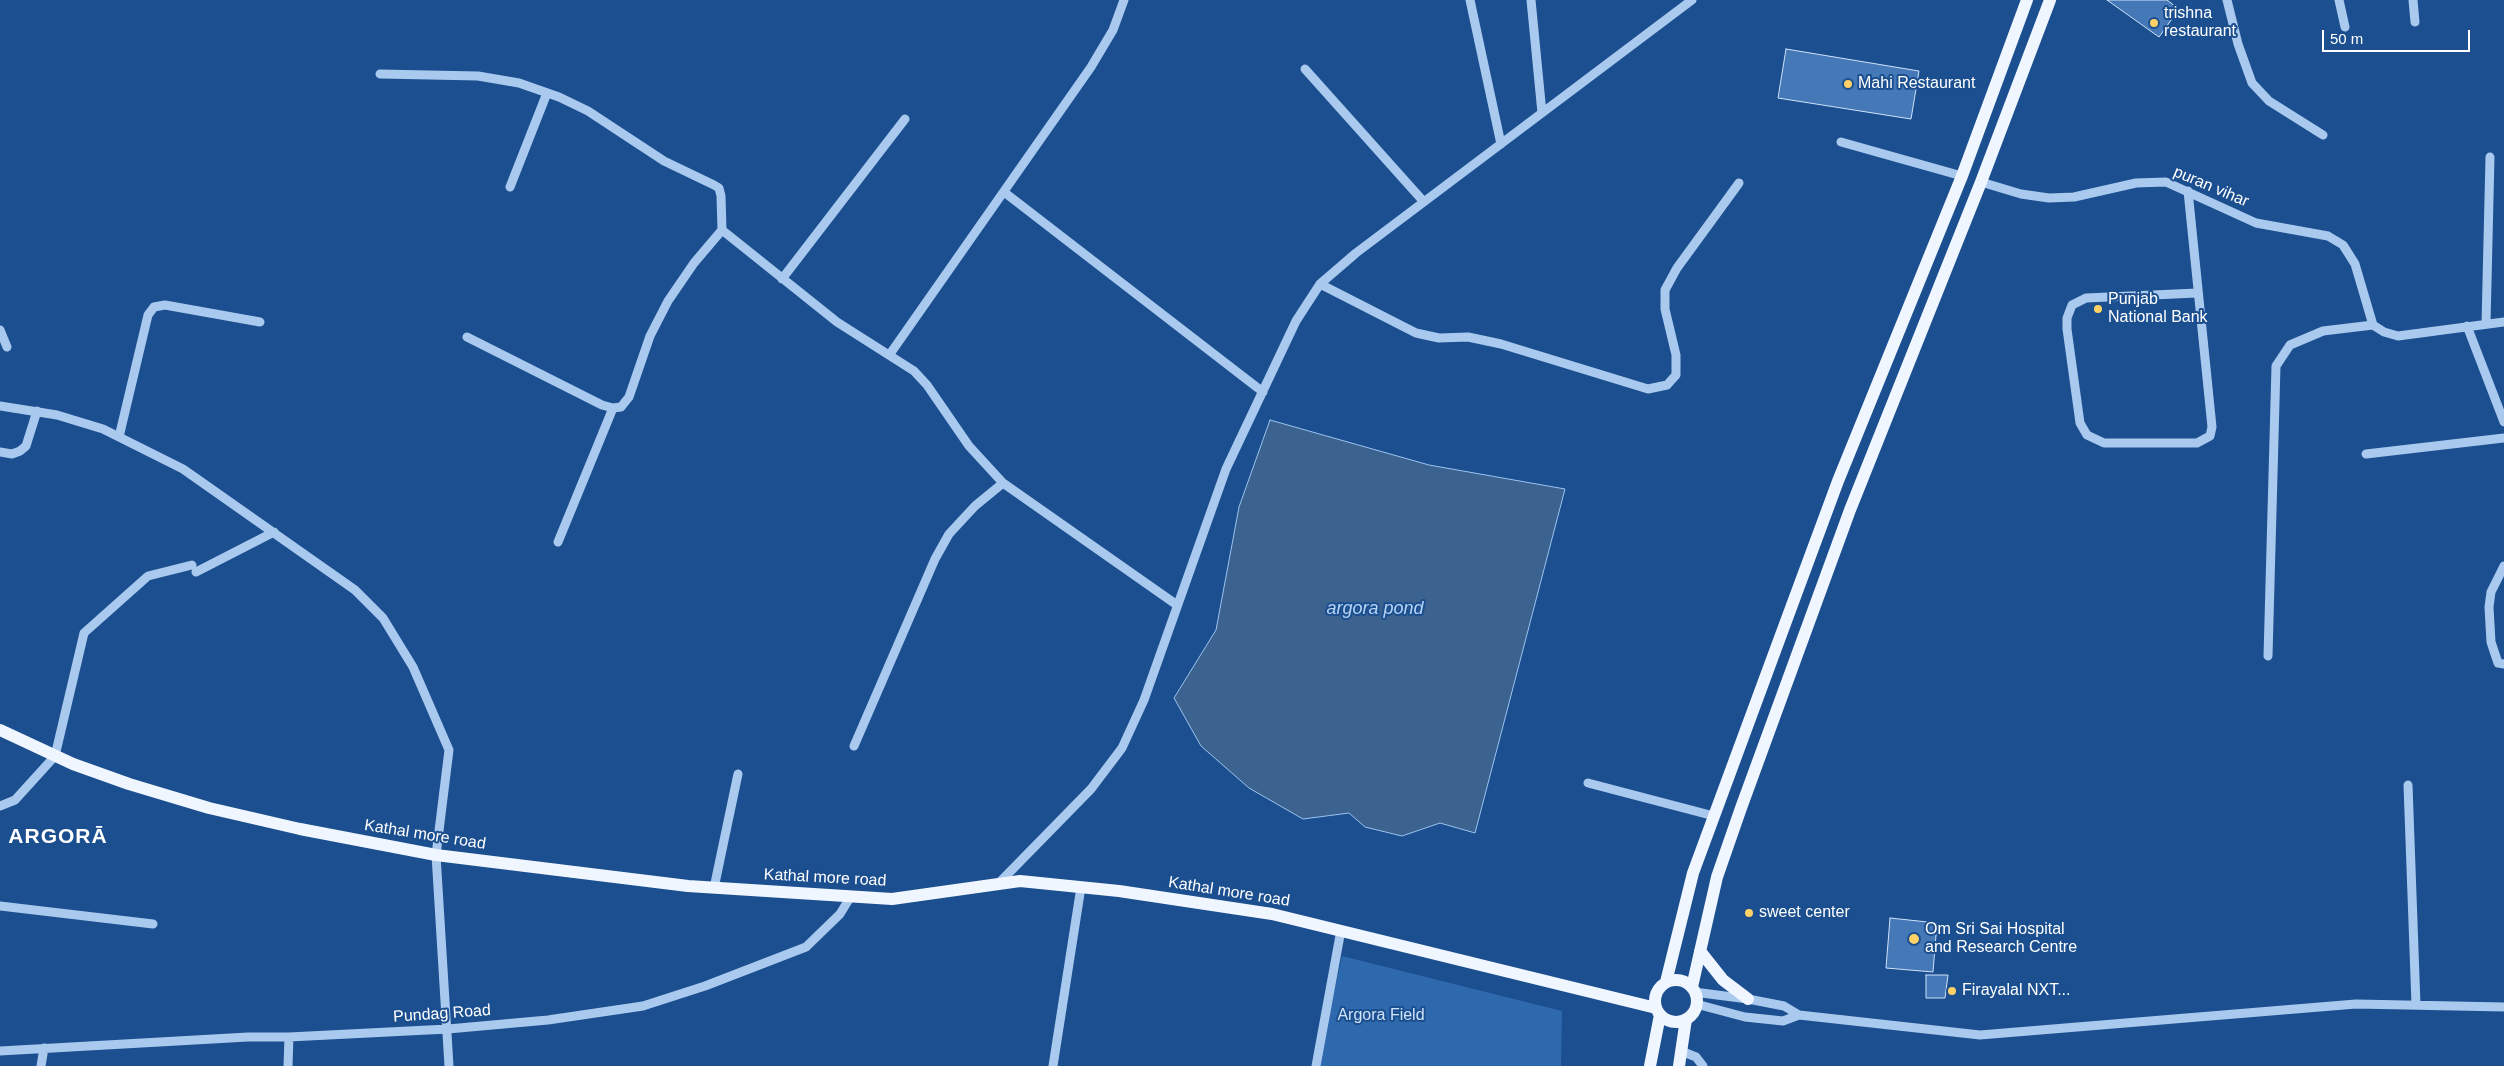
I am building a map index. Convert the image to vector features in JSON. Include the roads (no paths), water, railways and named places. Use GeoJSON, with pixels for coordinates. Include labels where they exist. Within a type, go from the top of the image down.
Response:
{"type":"FeatureCollection","features":[{"type":"Feature","properties":{"kind":"main road"},"geometry":{"type":"LineString","coordinates":[[1666,982],[1693,873],[1838,481],[1962,176],[2027,0]]}},
{"type":"Feature","properties":{"kind":"main road"},"geometry":{"type":"LineString","coordinates":[[1658,1011],[1668,1020],[1677,1022],[1686,1019],[1693,1013],[1700,950],[1718,878],[1850,510],[1982,182],[2050,0]]}},
{"type":"Feature","properties":{"kind":"main road","name":"Kathal more road"},"geometry":{"type":"LineString","coordinates":[[0,730],[55,756],[129,784],[209,808],[300,829],[436,855],[714,888],[892,899],[1020,881],[1082,887],[1272,914],[1658,1011]]}},
{"type":"Feature","properties":{"kind":"main road"},"geometry":{"type":"LineString","coordinates":[[1700,950],[1723,980],[1748,999]]}},
{"type":"Feature","properties":{"kind":"main road"},"geometry":{"type":"LineString","coordinates":[[1650,1066],[1658,1011],[1654,998],[1658,988],[1666,982],[1684,981],[1694,994]]}},
{"type":"Feature","properties":{"kind":"main road"},"geometry":{"type":"LineString","coordinates":[[1679,1066],[1686,1019]]}},
{"type":"Feature","properties":{"kind":"street"},"geometry":{"type":"LineString","coordinates":[[1470,0],[1501,144]]}},
{"type":"Feature","properties":{"kind":"street"},"geometry":{"type":"LineString","coordinates":[[1531,0],[1542,113]]}},
{"type":"Feature","properties":{"kind":"street"},"geometry":{"type":"LineString","coordinates":[[998,884],[1091,789],[1122,748],[1144,700],[1226,469],[1296,321],[1320,284],[1356,253],[1692,0]]}},
{"type":"Feature","properties":{"kind":"street"},"geometry":{"type":"LineString","coordinates":[[2227,0],[2238,44],[2252,82],[2269,101],[2323,136]]}},
{"type":"Feature","properties":{"kind":"street"},"geometry":{"type":"LineString","coordinates":[[2339,0],[2345,27]]}},
{"type":"Feature","properties":{"kind":"street"},"geometry":{"type":"LineString","coordinates":[[2413,0],[2415,22]]}},
{"type":"Feature","properties":{"kind":"street"},"geometry":{"type":"LineString","coordinates":[[890,354],[1091,67],[1112,30],[1122,1]]}},
{"type":"Feature","properties":{"kind":"street"},"geometry":{"type":"LineString","coordinates":[[1305,69],[1424,202]]}},
{"type":"Feature","properties":{"kind":"street"},"geometry":{"type":"LineString","coordinates":[[380,74],[478,76],[519,83],[546,92],[588,111],[664,161],[698,175],[719,188],[722,230],[694,263],[668,301],[650,336],[629,397],[621,407],[613,408],[602,405],[467,337]]}},
{"type":"Feature","properties":{"kind":"street"},"geometry":{"type":"LineString","coordinates":[[510,187],[546,92]]}},
{"type":"Feature","properties":{"kind":"street"},"geometry":{"type":"LineString","coordinates":[[782,279],[905,118]]}},
{"type":"Feature","properties":{"kind":"street"},"geometry":{"type":"LineString","coordinates":[[1841,142],[1962,176]]}},
{"type":"Feature","properties":{"kind":"street"},"geometry":{"type":"LineString","coordinates":[[2486,324],[2490,157]]}},
{"type":"Feature","properties":{"kind":"street","name":"puran vihar"},"geometry":{"type":"LineString","coordinates":[[1982,182],[2020,194],[2049,198],[2074,197],[2136,183],[2166,182],[2256,223],[2328,236],[2343,245],[2355,264],[2373,324]]}},
{"type":"Feature","properties":{"kind":"street"},"geometry":{"type":"LineString","coordinates":[[1320,284],[1416,333],[1440,338],[1468,337],[1500,344],[1648,389],[1667,385],[1676,375],[1676,356],[1666,309],[1665,290],[1677,268],[1739,183]]}},
{"type":"Feature","properties":{"kind":"street"},"geometry":{"type":"LineString","coordinates":[[2188,191],[2212,427],[2210,436],[2197,443],[2104,443],[2087,435],[2080,423],[2067,329],[2067,318],[2072,305],[2086,298],[2197,294]]}},
{"type":"Feature","properties":{"kind":"street"},"geometry":{"type":"LineString","coordinates":[[1004,192],[1263,392]]}},
{"type":"Feature","properties":{"kind":"street"},"geometry":{"type":"LineString","coordinates":[[722,230],[837,322],[914,371],[927,385],[970,446],[1003,484],[1177,605]]}},
{"type":"Feature","properties":{"kind":"street"},"geometry":{"type":"LineString","coordinates":[[119,437],[148,315],[154,307],[165,305],[260,322]]}},
{"type":"Feature","properties":{"kind":"street"},"geometry":{"type":"LineString","coordinates":[[2268,656],[2276,366],[2290,345],[2323,331],[2373,324],[2384,332],[2398,336],[2504,322]]}},
{"type":"Feature","properties":{"kind":"street"},"geometry":{"type":"LineString","coordinates":[[2467,326],[2504,422]]}},
{"type":"Feature","properties":{"kind":"street"},"geometry":{"type":"LineString","coordinates":[[0,330],[8,347]]}},
{"type":"Feature","properties":{"kind":"street"},"geometry":{"type":"LineString","coordinates":[[0,406],[57,415],[103,430],[183,469],[355,590],[383,618],[413,667],[449,750],[436,855],[449,1066]]}},
{"type":"Feature","properties":{"kind":"street"},"geometry":{"type":"LineString","coordinates":[[558,542],[613,408]]}},
{"type":"Feature","properties":{"kind":"street"},"geometry":{"type":"LineString","coordinates":[[0,452],[12,454],[26,446],[37,411]]}},
{"type":"Feature","properties":{"kind":"street"},"geometry":{"type":"LineString","coordinates":[[2366,454],[2504,438]]}},
{"type":"Feature","properties":{"kind":"street"},"geometry":{"type":"LineString","coordinates":[[854,746],[935,559],[949,534],[975,506],[1003,484]]}},
{"type":"Feature","properties":{"kind":"street"},"geometry":{"type":"LineString","coordinates":[[0,806],[15,800],[55,756],[84,633],[148,576],[194,568],[274,532]]}},
{"type":"Feature","properties":{"kind":"street"},"geometry":{"type":"LineString","coordinates":[[2504,566],[2491,592],[2489,607],[2491,642],[2498,663],[2504,664]]}},
{"type":"Feature","properties":{"kind":"street"},"geometry":{"type":"LineString","coordinates":[[714,888],[738,774]]}},
{"type":"Feature","properties":{"kind":"street"},"geometry":{"type":"LineString","coordinates":[[1588,783],[1714,816]]}},
{"type":"Feature","properties":{"kind":"street"},"geometry":{"type":"LineString","coordinates":[[2408,785],[2416,1005]]}},
{"type":"Feature","properties":{"kind":"street"},"geometry":{"type":"LineString","coordinates":[[1053,1066],[1082,887]]}},
{"type":"Feature","properties":{"kind":"street","name":"Pundag Road"},"geometry":{"type":"LineString","coordinates":[[0,1051],[248,1037],[289,1037],[448,1029],[548,1020],[652,1003],[806,947],[840,914],[851,896]]}},
{"type":"Feature","properties":{"kind":"street"},"geometry":{"type":"LineString","coordinates":[[0,906],[153,924]]}},
{"type":"Feature","properties":{"kind":"street"},"geometry":{"type":"LineString","coordinates":[[1316,1066],[1341,930]]}},
{"type":"Feature","properties":{"kind":"street"},"geometry":{"type":"LineString","coordinates":[[1694,994],[1748,999],[1784,1006],[1799,1015],[1980,1035],[2356,1004],[2504,1007]]}},
{"type":"Feature","properties":{"kind":"street"},"geometry":{"type":"LineString","coordinates":[[1694,994],[1745,1017],[1783,1021],[1799,1015]]}},
{"type":"Feature","properties":{"kind":"street"},"geometry":{"type":"LineString","coordinates":[[288,1066],[289,1037]]}},
{"type":"Feature","properties":{"kind":"street"},"geometry":{"type":"LineString","coordinates":[[41,1066],[44,1048]]}},
{"type":"Feature","properties":{"kind":"street"},"geometry":{"type":"LineString","coordinates":[[1681,1051],[1696,1057],[1703,1066]]}},
{"type":"Feature","properties":{"kind":"water","name":"argora pond"},"geometry":{"type":"Polygon","coordinates":[[[1270,420],[1429,465],[1565,489],[1475,833],[1440,823],[1402,836],[1365,827],[1349,813],[1303,819],[1249,788],[1201,746],[1174,698],[1216,630],[1239,507],[1270,420]]]}},
{"type":"Feature","properties":{"kind":"place","name":"trishna restaurant"},"geometry":{"type":"Point","coordinates":[2154,23]}},
{"type":"Feature","properties":{"kind":"place","name":"Mahi Restaurant"},"geometry":{"type":"Point","coordinates":[1848,84]}},
{"type":"Feature","properties":{"kind":"place","name":"Punjab National Bank"},"geometry":{"type":"Point","coordinates":[2098,309]}},
{"type":"Feature","properties":{"kind":"place","name":"sweet center"},"geometry":{"type":"Point","coordinates":[1749,913]}},
{"type":"Feature","properties":{"kind":"place","name":"Om Sri Sai Hospital and Research Centre"},"geometry":{"type":"Point","coordinates":[1914,939]}},
{"type":"Feature","properties":{"kind":"place","name":"Firayalal NXT..."},"geometry":{"type":"Point","coordinates":[1952,991]}},
{"type":"Feature","properties":{"kind":"district","name":"ARGORĀ"},"geometry":{"type":"Point","coordinates":[58,837]}},
{"type":"Feature","properties":{"kind":"park label","name":"Argora Field"},"geometry":{"type":"Point","coordinates":[1381,1016]}}]}
